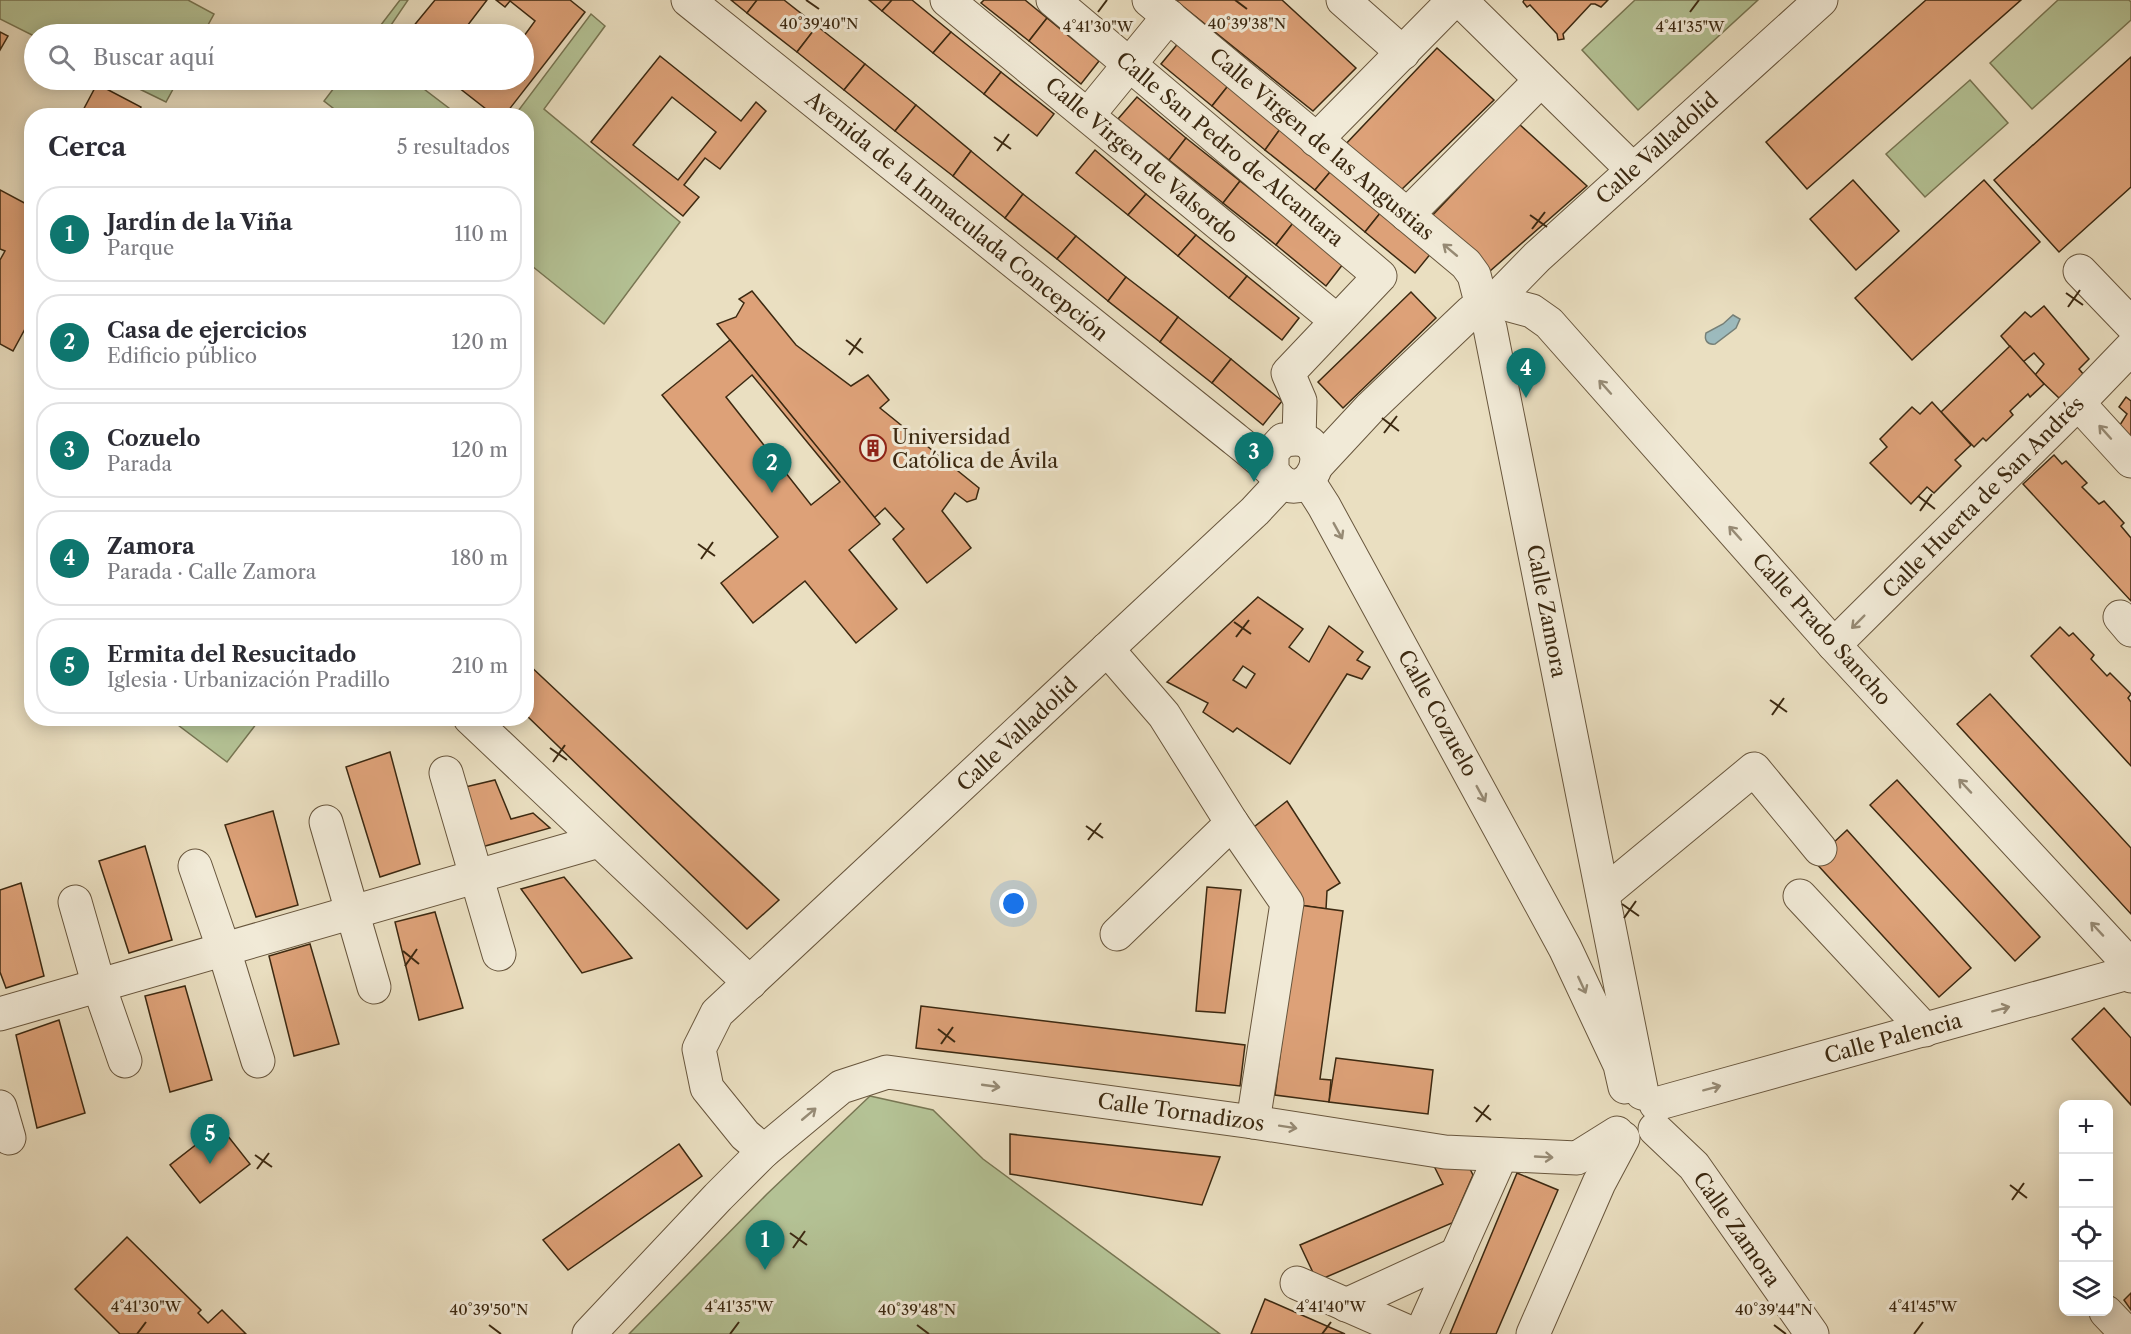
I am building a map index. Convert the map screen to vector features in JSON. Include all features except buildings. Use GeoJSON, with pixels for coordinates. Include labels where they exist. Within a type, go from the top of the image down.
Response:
{"type":"FeatureCollection","features":[{"type":"Feature","properties":{"kind":"street","name":"Avenida de la Inmaculada Concepción"},"geometry":{"type":"LineString","coordinates":[[688,0],[1226,432],[1294,462]]}},
{"type":"Feature","properties":{"kind":"street","name":"Calle Virgen de Valsordo"},"geometry":{"type":"LineString","coordinates":[[947,0],[1336,321]]}},
{"type":"Feature","properties":{"kind":"street","name":"Calle San Pedro de Alcantara"},"geometry":{"type":"LineString","coordinates":[[1053,0],[1380,276],[1336,321]]}},
{"type":"Feature","properties":{"kind":"street"},"geometry":{"type":"LineString","coordinates":[[1343,0],[1403,53]]}},
{"type":"Feature","properties":{"kind":"street"},"geometry":{"type":"LineString","coordinates":[[1316,140],[1454,0]]}},
{"type":"Feature","properties":{"kind":"street"},"geometry":{"type":"LineString","coordinates":[[1460,0],[1634,170]]}},
{"type":"Feature","properties":{"kind":"street","name":"Calle Valladolid"},"geometry":{"type":"LineString","coordinates":[[764,1151],[745,1135],[707,1088],[699,1049],[717,1013],[1107,649],[1294,462],[1370,408],[1443,340],[1485,310],[1529,264],[1821,0]]}},
{"type":"Feature","properties":{"kind":"street"},"geometry":{"type":"LineString","coordinates":[[1088,115],[1130,64],[1159,8]]}},
{"type":"Feature","properties":{"kind":"street","name":"Calle Virgen de las Angustias"},"geometry":{"type":"LineString","coordinates":[[1159,8],[1466,264],[1474,275],[1485,310]]}},
{"type":"Feature","properties":{"kind":"street"},"geometry":{"type":"LineString","coordinates":[[1407,215],[1541,80]]}},
{"type":"Feature","properties":{"kind":"street"},"geometry":{"type":"LineString","coordinates":[[2079,271],[2131,324]]}},
{"type":"Feature","properties":{"kind":"street","name":"Calle Prado Sancho"},"geometry":{"type":"LineString","coordinates":[[1485,310],[1532,311],[1549,323],[1834,645],[2118,952],[2130,974]]}},
{"type":"Feature","properties":{"kind":"street","name":"Calle Zamora"},"geometry":{"type":"LineString","coordinates":[[1485,310],[1645,1105],[1694,1167],[1812,1334]]}},
{"type":"Feature","properties":{"kind":"street"},"geometry":{"type":"LineString","coordinates":[[1294,462],[1300,401],[1288,373],[1336,321]]}},
{"type":"Feature","properties":{"kind":"street","name":"Calle Huerta de San Andrés"},"geometry":{"type":"LineString","coordinates":[[1834,645],[2131,348]]}},
{"type":"Feature","properties":{"kind":"street"},"geometry":{"type":"LineString","coordinates":[[2078,403],[2131,461]]}},
{"type":"Feature","properties":{"kind":"street","name":"Calle Cozuelo"},"geometry":{"type":"LineString","coordinates":[[1294,462],[1324,506],[1565,948],[1620,1065],[1645,1105]]}},
{"type":"Feature","properties":{"kind":"street"},"geometry":{"type":"LineString","coordinates":[[1107,649],[1164,715],[1232,823],[1287,903],[1253,1122]]}},
{"type":"Feature","properties":{"kind":"street"},"geometry":{"type":"LineString","coordinates":[[478,726],[750,983]]}},
{"type":"Feature","properties":{"kind":"street"},"geometry":{"type":"LineString","coordinates":[[1603,894],[1754,770],[1820,849]]}},
{"type":"Feature","properties":{"kind":"street"},"geometry":{"type":"LineString","coordinates":[[446,773],[499,954]]}},
{"type":"Feature","properties":{"kind":"street"},"geometry":{"type":"LineString","coordinates":[[326,822],[374,987]]}},
{"type":"Feature","properties":{"kind":"street"},"geometry":{"type":"LineString","coordinates":[[1117,934],[1232,823]]}},
{"type":"Feature","properties":{"kind":"street"},"geometry":{"type":"LineString","coordinates":[[0,1014],[599,841]]}},
{"type":"Feature","properties":{"kind":"street"},"geometry":{"type":"LineString","coordinates":[[195,866],[258,1061]]}},
{"type":"Feature","properties":{"kind":"street"},"geometry":{"type":"LineString","coordinates":[[1800,896],[1925,1030]]}},
{"type":"Feature","properties":{"kind":"street"},"geometry":{"type":"LineString","coordinates":[[75,902],[99,986],[125,1061]]}},
{"type":"Feature","properties":{"kind":"street"},"geometry":{"type":"LineString","coordinates":[[1565,948],[1612,936]]}},
{"type":"Feature","properties":{"kind":"street","name":"Calle Palencia"},"geometry":{"type":"LineString","coordinates":[[1620,1135],[1641,1140],[1645,1105],[2130,974]]}},
{"type":"Feature","properties":{"kind":"street","name":"Calle Tornadizos"},"geometry":{"type":"LineString","coordinates":[[589,1334],[764,1151],[841,1087],[887,1072],[1253,1122],[1445,1152],[1577,1158],[1620,1135]]}},
{"type":"Feature","properties":{"kind":"street"},"geometry":{"type":"LineString","coordinates":[[1543,1329],[1599,1183],[1620,1135],[1611,1118],[1615,1103],[1645,1105]]}},
{"type":"Feature","properties":{"kind":"street"},"geometry":{"type":"LineString","coordinates":[[0,1107],[9,1138]]}},
{"type":"Feature","properties":{"kind":"street"},"geometry":{"type":"LineString","coordinates":[[1421,1334],[1501,1155]]}},
{"type":"Feature","properties":{"kind":"street"},"geometry":{"type":"LineString","coordinates":[[1346,1305],[1457,1254]]}},
{"type":"Feature","properties":{"kind":"street"},"geometry":{"type":"LineString","coordinates":[[1297,1283],[1413,1334]]}},
{"type":"Feature","properties":{"kind":"street"},"geometry":{"type":"LineString","coordinates":[[2111,1316],[2127,1334]]}},
{"type":"Feature","properties":{"kind":"green space"},"geometry":{"type":"Polygon","coordinates":[[[0,0],[188,0],[214,14],[208,24],[24,24],[24,31],[0,19],[0,0]]]}},
{"type":"Feature","properties":{"kind":"green space"},"geometry":{"type":"Polygon","coordinates":[[[400,0],[408,0],[392,24],[382,24],[400,0]]]}},
{"type":"Feature","properties":{"kind":"green space"},"geometry":{"type":"Polygon","coordinates":[[[1635,0],[1758,0],[1638,110],[1582,50],[1635,0]]]}},
{"type":"Feature","properties":{"kind":"green space"},"geometry":{"type":"Polygon","coordinates":[[[2058,0],[2129,0],[2131,20],[2032,109],[1990,63],[2058,0]]]}},
{"type":"Feature","properties":{"kind":"green space"},"geometry":{"type":"Polygon","coordinates":[[[591,14],[605,26],[544,109],[680,222],[604,324],[534,268],[534,108],[520,108],[591,14]]]}},
{"type":"Feature","properties":{"kind":"green space"},"geometry":{"type":"Polygon","coordinates":[[[1970,80],[2008,123],[1925,197],[1886,154],[1970,80]]]}},
{"type":"Feature","properties":{"kind":"green space"},"geometry":{"type":"Polygon","coordinates":[[[141,90],[173,90],[166,102],[141,90]]]}},
{"type":"Feature","properties":{"kind":"green space"},"geometry":{"type":"Polygon","coordinates":[[[332,90],[425,90],[449,108],[333,108],[324,101],[332,90]]]}},
{"type":"Feature","properties":{"kind":"green space"},"geometry":{"type":"Polygon","coordinates":[[[179,726],[255,726],[227,762],[179,726]]]}},
{"type":"Feature","properties":{"kind":"green space"},"geometry":{"type":"Polygon","coordinates":[[[870,1096],[933,1110],[983,1159],[1220,1334],[629,1334],[767,1194],[870,1096]]]}},
{"type":"Feature","properties":{"kind":"water"},"geometry":{"type":"Polygon","coordinates":[[[1733,315],[1740,319],[1736,328],[1715,344],[1708,343],[1706,333],[1723,324],[1733,315]]]}},
{"type":"Feature","properties":{"kind":"place","name":"Zamora"},"geometry":{"type":"Point","coordinates":[1526,398]}},
{"type":"Feature","properties":{"kind":"place","name":"Universidad Católica de Ávila"},"geometry":{"type":"Point","coordinates":[873,448]}},
{"type":"Feature","properties":{"kind":"place","name":"Cozuelo"},"geometry":{"type":"Point","coordinates":[1254,482]}},
{"type":"Feature","properties":{"kind":"place","name":"Casa de ejercicios"},"geometry":{"type":"Point","coordinates":[772,493]}},
{"type":"Feature","properties":{"kind":"place","name":"Ermita del Resucitado"},"geometry":{"type":"Point","coordinates":[210,1164]}},
{"type":"Feature","properties":{"kind":"place","name":"Jardín de la Viña"},"geometry":{"type":"Point","coordinates":[765,1270]}}]}
